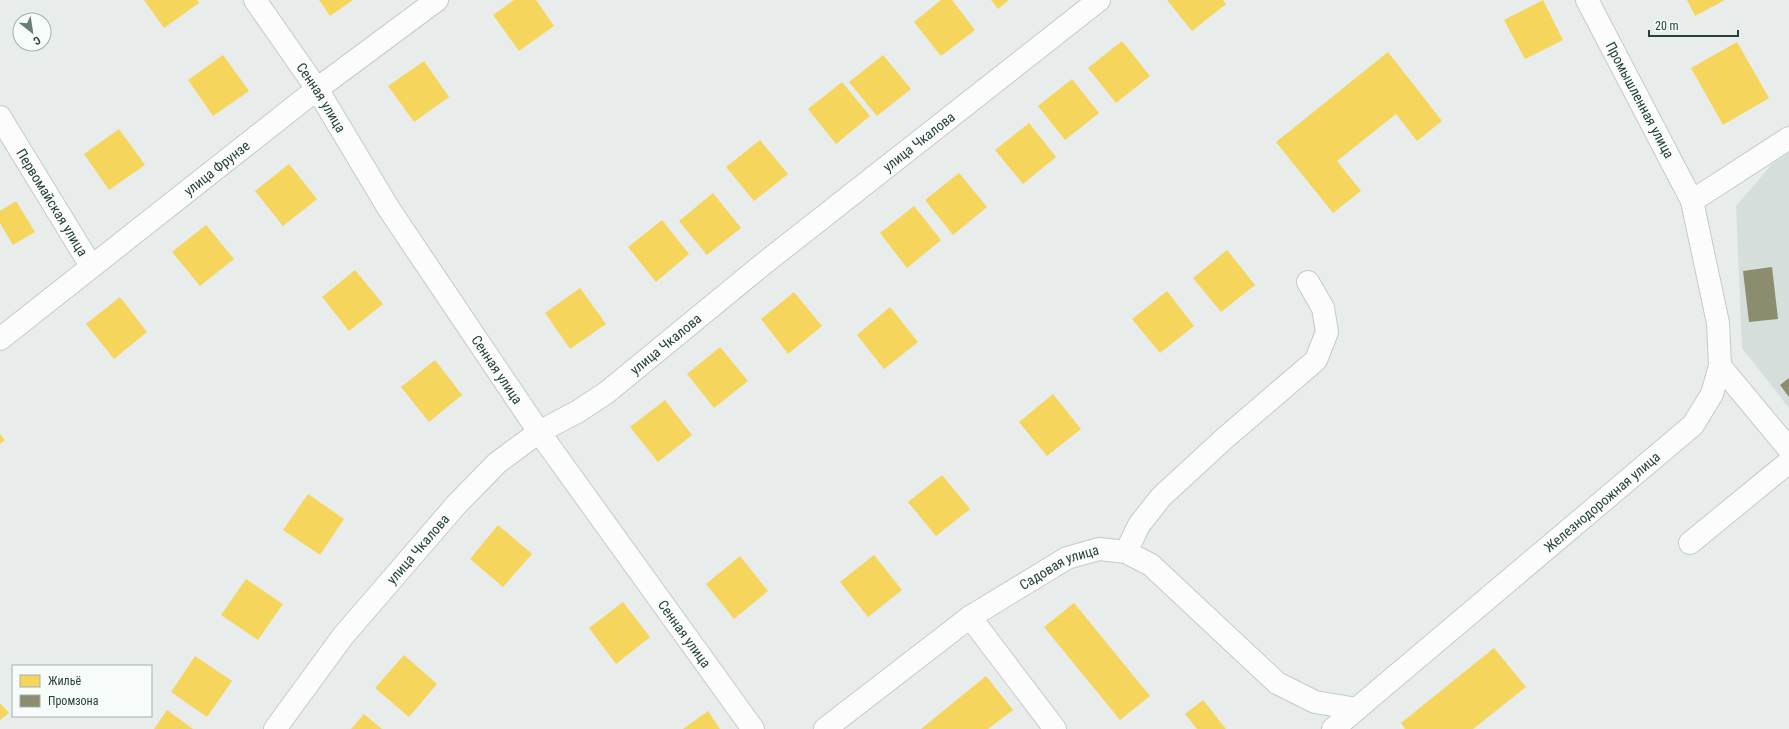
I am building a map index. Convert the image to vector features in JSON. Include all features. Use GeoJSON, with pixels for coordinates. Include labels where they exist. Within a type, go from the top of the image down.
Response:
{"type":"FeatureCollection","features":[{"type":"Feature","properties":{"kind":"street","name":"Сенная улица"},"geometry":{"type":"LineString","coordinates":[[255,0],[317,89],[388,209],[539,432],[753,729]]}},
{"type":"Feature","properties":{"kind":"street","name":"улица Фрунзе"},"geometry":{"type":"LineString","coordinates":[[0,339],[317,89],[436,0]]}},
{"type":"Feature","properties":{"kind":"street","name":"улица Чкалова"},"geometry":{"type":"LineString","coordinates":[[275,729],[343,636],[456,506],[497,463],[539,432],[577,412],[606,393],[762,265],[1099,0]]}},
{"type":"Feature","properties":{"kind":"street","name":"Промышленная улица"},"geometry":{"type":"LineString","coordinates":[[1587,0],[1692,201]]}},
{"type":"Feature","properties":{"kind":"street","name":"Первомайская улица"},"geometry":{"type":"LineString","coordinates":[[0,117],[91,266]]}},
{"type":"Feature","properties":{"kind":"street"},"geometry":{"type":"LineString","coordinates":[[1692,201],[1789,138]]}},
{"type":"Feature","properties":{"kind":"street","name":"Железнодорожная улица"},"geometry":{"type":"LineString","coordinates":[[1334,729],[1693,425],[1712,394],[1720,366],[1718,323],[1692,201]]}},
{"type":"Feature","properties":{"kind":"street"},"geometry":{"type":"LineString","coordinates":[[1126,552],[1139,525],[1161,497],[1225,438],[1316,360],[1327,332],[1323,308],[1308,282]]}},
{"type":"Feature","properties":{"kind":"street"},"geometry":{"type":"LineString","coordinates":[[1720,366],[1789,449]]}},
{"type":"Feature","properties":{"kind":"street"},"geometry":{"type":"LineString","coordinates":[[1690,543],[1789,462]]}},
{"type":"Feature","properties":{"kind":"street","name":"Садовая улица"},"geometry":{"type":"LineString","coordinates":[[825,729],[970,617],[1067,558],[1099,549],[1126,552],[1151,565],[1277,683],[1315,702],[1357,709]]}},
{"type":"Feature","properties":{"kind":"street"},"geometry":{"type":"LineString","coordinates":[[970,617],[1055,729]]}},
{"type":"Feature","properties":{"kind":"shaded area"},"geometry":{"type":"Polygon","coordinates":[[[1789,153],[1789,408],[1742,348],[1736,206],[1772,164],[1789,153]]]}},
{"type":"Feature","properties":{"kind":"building: Жильё"},"geometry":{"type":"Polygon","coordinates":[[[144,0],[197,0],[199,3],[164,28],[144,0]]]}},
{"type":"Feature","properties":{"kind":"building: Жильё"},"geometry":{"type":"Polygon","coordinates":[[[319,0],[353,0],[330,16],[319,0]]]}},
{"type":"Feature","properties":{"kind":"building: Жильё"},"geometry":{"type":"Polygon","coordinates":[[[514,0],[536,0],[554,26],[519,51],[493,15],[514,0]]]}},
{"type":"Feature","properties":{"kind":"building: Жильё"},"geometry":{"type":"Polygon","coordinates":[[[941,0],[952,0],[975,30],[941,56],[914,22],[941,0]]]}},
{"type":"Feature","properties":{"kind":"building: Жильё"},"geometry":{"type":"Polygon","coordinates":[[[991,0],[1009,0],[998,9],[991,0]]]}},
{"type":"Feature","properties":{"kind":"building: Жильё"},"geometry":{"type":"Polygon","coordinates":[[[1167,0],[1223,0],[1226,4],[1192,31],[1167,0]]]}},
{"type":"Feature","properties":{"kind":"building: Жильё"},"geometry":{"type":"Polygon","coordinates":[[[1543,0],[1563,40],[1525,59],[1504,20],[1543,0]]]}},
{"type":"Feature","properties":{"kind":"building: Жильё"},"geometry":{"type":"Polygon","coordinates":[[[1687,0],[1725,0],[1695,16],[1687,0]]]}},
{"type":"Feature","properties":{"kind":"building: Жильё"},"geometry":{"type":"Polygon","coordinates":[[[1122,41],[1150,76],[1116,103],[1088,68],[1122,41]]]}},
{"type":"Feature","properties":{"kind":"building: Жильё"},"geometry":{"type":"Polygon","coordinates":[[[1737,42],[1769,98],[1723,125],[1691,68],[1737,42]]]}},
{"type":"Feature","properties":{"kind":"building: Жильё"},"geometry":{"type":"Polygon","coordinates":[[[1388,52],[1442,121],[1417,141],[1396,114],[1337,161],[1361,191],[1333,213],[1276,142],[1388,52]]]}},
{"type":"Feature","properties":{"kind":"building: Жильё"},"geometry":{"type":"Polygon","coordinates":[[[223,55],[249,91],[213,116],[188,80],[223,55]]]}},
{"type":"Feature","properties":{"kind":"building: Жильё"},"geometry":{"type":"Polygon","coordinates":[[[883,55],[911,89],[877,116],[849,82],[883,55]]]}},
{"type":"Feature","properties":{"kind":"building: Жильё"},"geometry":{"type":"Polygon","coordinates":[[[424,61],[449,97],[414,122],[388,86],[424,61]]]}},
{"type":"Feature","properties":{"kind":"building: Жильё"},"geometry":{"type":"Polygon","coordinates":[[[1072,79],[1099,113],[1065,140],[1038,106],[1072,79]]]}},
{"type":"Feature","properties":{"kind":"building: Жильё"},"geometry":{"type":"Polygon","coordinates":[[[842,82],[870,116],[836,144],[808,109],[842,82]]]}},
{"type":"Feature","properties":{"kind":"building: Жильё"},"geometry":{"type":"Polygon","coordinates":[[[1029,123],[1056,157],[1023,184],[995,150],[1029,123]]]}},
{"type":"Feature","properties":{"kind":"building: Жильё"},"geometry":{"type":"Polygon","coordinates":[[[119,129],[145,165],[109,190],[84,154],[119,129]]]}},
{"type":"Feature","properties":{"kind":"building: Жильё"},"geometry":{"type":"Polygon","coordinates":[[[760,140],[788,174],[754,201],[726,167],[760,140]]]}},
{"type":"Feature","properties":{"kind":"building: Жильё"},"geometry":{"type":"Polygon","coordinates":[[[289,164],[317,199],[283,226],[255,191],[289,164]]]}},
{"type":"Feature","properties":{"kind":"building: Жильё"},"geometry":{"type":"Polygon","coordinates":[[[959,173],[987,207],[953,235],[925,200],[959,173]]]}},
{"type":"Feature","properties":{"kind":"building: Жильё"},"geometry":{"type":"Polygon","coordinates":[[[713,193],[741,228],[707,255],[679,221],[713,193]]]}},
{"type":"Feature","properties":{"kind":"building: Жильё"},"geometry":{"type":"Polygon","coordinates":[[[16,201],[35,232],[13,245],[0,223],[0,211],[16,201]]]}},
{"type":"Feature","properties":{"kind":"building: Жильё"},"geometry":{"type":"Polygon","coordinates":[[[914,206],[941,240],[907,268],[880,233],[914,206]]]}},
{"type":"Feature","properties":{"kind":"building: Жильё"},"geometry":{"type":"Polygon","coordinates":[[[662,220],[689,254],[656,282],[628,247],[662,220]]]}},
{"type":"Feature","properties":{"kind":"building: Жильё"},"geometry":{"type":"Polygon","coordinates":[[[206,225],[234,259],[200,286],[172,252],[206,225]]]}},
{"type":"Feature","properties":{"kind":"building: Жильё"},"geometry":{"type":"Polygon","coordinates":[[[1227,250],[1255,285],[1221,312],[1193,278],[1227,250]]]}},
{"type":"Feature","properties":{"kind":"building: Жильё"},"geometry":{"type":"Polygon","coordinates":[[[355,270],[383,304],[349,331],[322,297],[355,270]]]}},
{"type":"Feature","properties":{"kind":"building: Жильё"},"geometry":{"type":"Polygon","coordinates":[[[580,288],[606,324],[570,349],[545,313],[580,288]]]}},
{"type":"Feature","properties":{"kind":"building: Жильё"},"geometry":{"type":"Polygon","coordinates":[[[1167,291],[1194,326],[1160,353],[1132,319],[1167,291]]]}},
{"type":"Feature","properties":{"kind":"building: Жильё"},"geometry":{"type":"Polygon","coordinates":[[[794,292],[822,326],[788,354],[761,319],[794,292]]]}},
{"type":"Feature","properties":{"kind":"building: Жильё"},"geometry":{"type":"Polygon","coordinates":[[[120,297],[147,332],[114,359],[86,324],[120,297]]]}},
{"type":"Feature","properties":{"kind":"building: Жильё"},"geometry":{"type":"Polygon","coordinates":[[[890,307],[918,342],[884,369],[857,335],[890,307]]]}},
{"type":"Feature","properties":{"kind":"building: Жильё"},"geometry":{"type":"Polygon","coordinates":[[[720,347],[748,381],[714,408],[687,374],[720,347]]]}},
{"type":"Feature","properties":{"kind":"building: Жильё"},"geometry":{"type":"Polygon","coordinates":[[[435,360],[462,395],[429,422],[401,387],[435,360]]]}},
{"type":"Feature","properties":{"kind":"building: Жильё"},"geometry":{"type":"Polygon","coordinates":[[[1053,394],[1081,429],[1047,456],[1019,422],[1053,394]]]}},
{"type":"Feature","properties":{"kind":"building: Жильё"},"geometry":{"type":"Polygon","coordinates":[[[665,400],[692,435],[658,462],[630,427],[665,400]]]}},
{"type":"Feature","properties":{"kind":"building: Жильё"},"geometry":{"type":"Polygon","coordinates":[[[0,434],[5,440],[0,444],[0,434]]]}},
{"type":"Feature","properties":{"kind":"building: Жильё"},"geometry":{"type":"Polygon","coordinates":[[[942,475],[970,509],[936,536],[908,502],[942,475]]]}},
{"type":"Feature","properties":{"kind":"building: Жильё"},"geometry":{"type":"Polygon","coordinates":[[[308,494],[344,519],[320,555],[283,530],[308,494]]]}},
{"type":"Feature","properties":{"kind":"building: Жильё"},"geometry":{"type":"Polygon","coordinates":[[[498,525],[532,554],[503,587],[470,559],[498,525]]]}},
{"type":"Feature","properties":{"kind":"building: Жильё"},"geometry":{"type":"Polygon","coordinates":[[[874,555],[902,590],[868,617],[840,582],[874,555]]]}},
{"type":"Feature","properties":{"kind":"building: Жильё"},"geometry":{"type":"Polygon","coordinates":[[[740,556],[768,591],[734,619],[706,584],[740,556]]]}},
{"type":"Feature","properties":{"kind":"building: Жильё"},"geometry":{"type":"Polygon","coordinates":[[[246,579],[283,604],[258,640],[221,615],[246,579]]]}},
{"type":"Feature","properties":{"kind":"building: Жильё"},"geometry":{"type":"Polygon","coordinates":[[[623,602],[650,637],[616,664],[589,628],[623,602]]]}},
{"type":"Feature","properties":{"kind":"building: Жильё"},"geometry":{"type":"Polygon","coordinates":[[[1074,603],[1150,696],[1120,720],[1044,627],[1074,603]]]}},
{"type":"Feature","properties":{"kind":"building: Жильё"},"geometry":{"type":"Polygon","coordinates":[[[1494,648],[1526,687],[1473,729],[1405,729],[1401,723],[1494,648]]]}},
{"type":"Feature","properties":{"kind":"building: Жильё"},"geometry":{"type":"Polygon","coordinates":[[[404,655],[437,684],[409,717],[375,688],[404,655]]]}},
{"type":"Feature","properties":{"kind":"building: Жильё"},"geometry":{"type":"Polygon","coordinates":[[[195,656],[232,681],[207,717],[171,692],[195,656]]]}},
{"type":"Feature","properties":{"kind":"building: Жильё"},"geometry":{"type":"Polygon","coordinates":[[[986,676],[1013,710],[988,729],[921,729],[986,676]]]}},
{"type":"Feature","properties":{"kind":"building: Жильё"},"geometry":{"type":"Polygon","coordinates":[[[1203,700],[1226,729],[1197,729],[1185,714],[1203,700]]]}},
{"type":"Feature","properties":{"kind":"building: Жильё"},"geometry":{"type":"Polygon","coordinates":[[[0,703],[9,713],[0,720],[0,703]]]}},
{"type":"Feature","properties":{"kind":"building: Жильё"},"geometry":{"type":"Polygon","coordinates":[[[167,710],[193,729],[154,729],[167,710]]]}},
{"type":"Feature","properties":{"kind":"building: Жильё"},"geometry":{"type":"Polygon","coordinates":[[[708,711],[720,729],[683,729],[708,711]]]}},
{"type":"Feature","properties":{"kind":"building: Жильё"},"geometry":{"type":"Polygon","coordinates":[[[364,714],[382,729],[351,729],[364,714]]]}},
{"type":"Feature","properties":{"kind":"building: Промзона"},"geometry":{"type":"Polygon","coordinates":[[[1772,267],[1778,319],[1749,322],[1743,271],[1772,267]]]}},
{"type":"Feature","properties":{"kind":"building: Промзона"},"geometry":{"type":"Polygon","coordinates":[[[1789,378],[1789,397],[1780,385],[1789,378]]]}}]}
